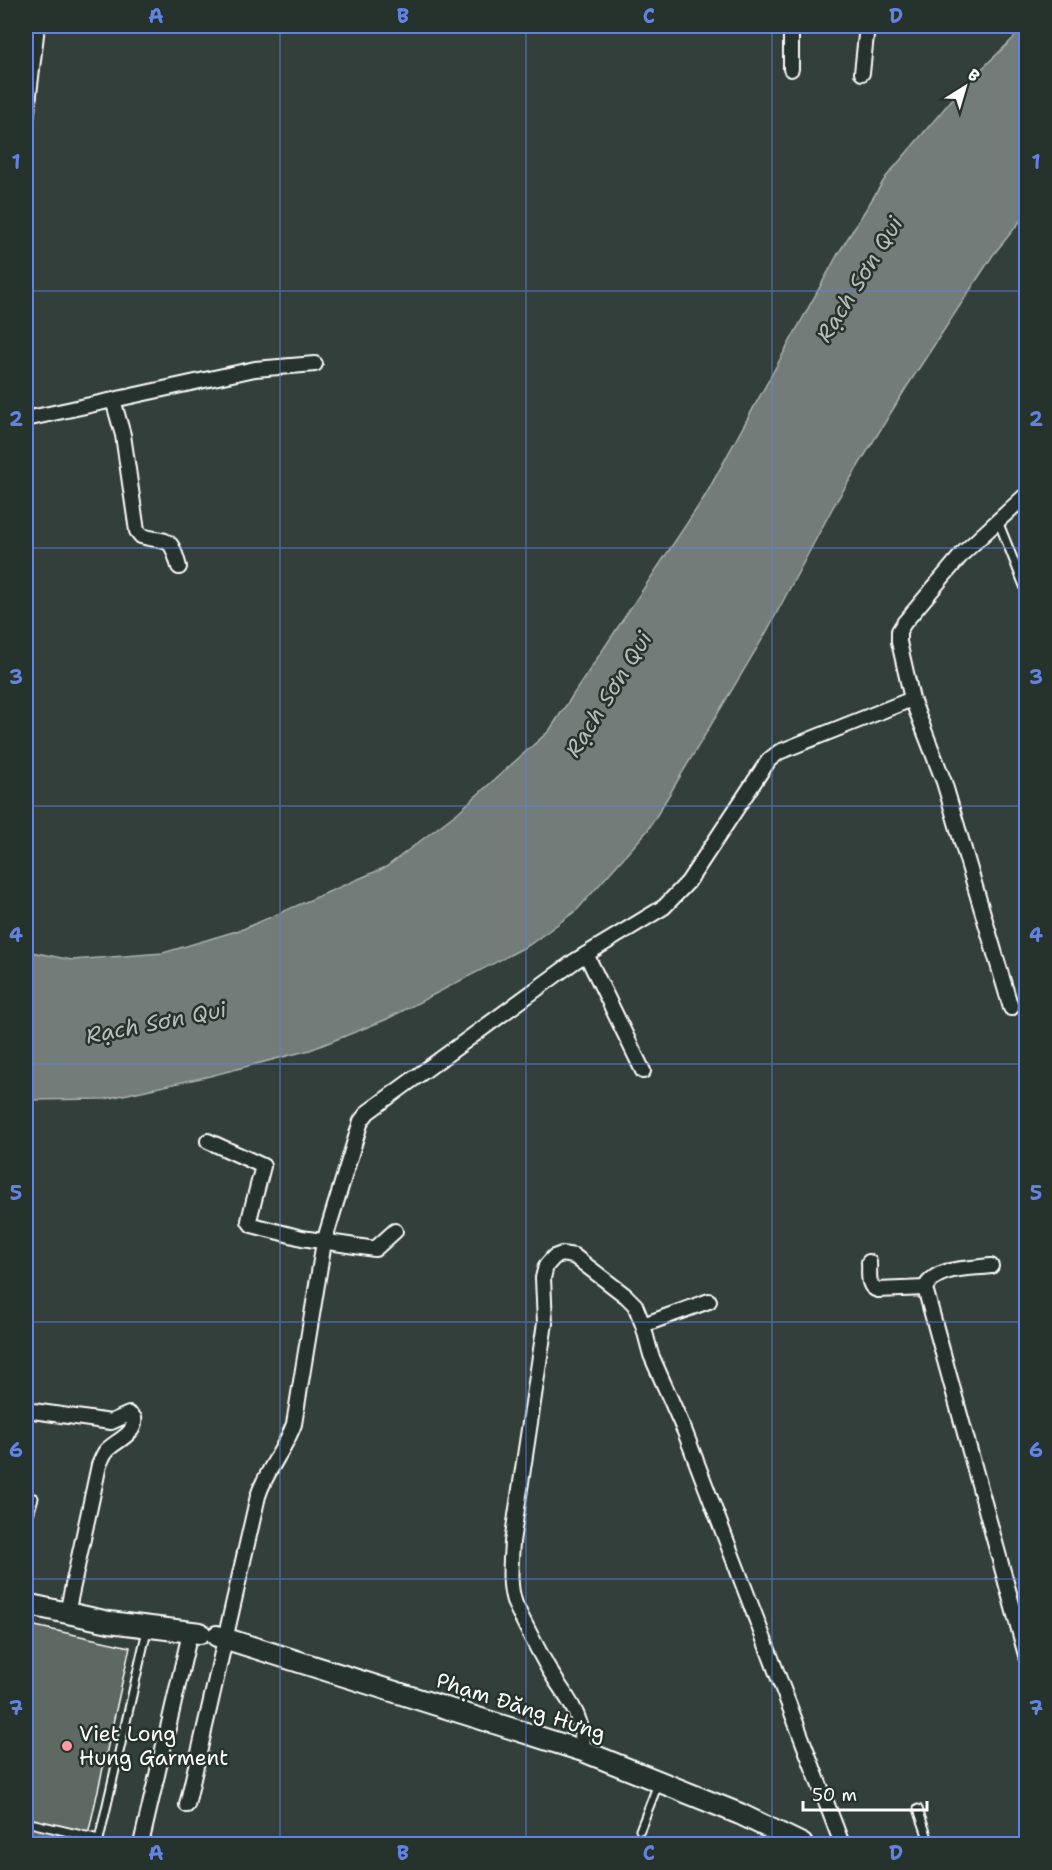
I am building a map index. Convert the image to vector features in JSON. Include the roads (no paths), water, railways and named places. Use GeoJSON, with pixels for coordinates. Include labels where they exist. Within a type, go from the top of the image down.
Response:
{"type":"FeatureCollection","features":[{"type":"Feature","properties":{"kind":"street"},"geometry":{"type":"LineString","coordinates":[[26,120],[37,26]]}},
{"type":"Feature","properties":{"kind":"street"},"geometry":{"type":"LineString","coordinates":[[791,69],[792,26]]}},
{"type":"Feature","properties":{"kind":"street"},"geometry":{"type":"LineString","coordinates":[[862,74],[867,26]]}},
{"type":"Feature","properties":{"kind":"street"},"geometry":{"type":"LineString","coordinates":[[26,419],[255,369],[315,364]]}},
{"type":"Feature","properties":{"kind":"street"},"geometry":{"type":"LineString","coordinates":[[113,399],[123,435],[137,531],[141,536],[170,542],[174,546],[179,567]]}},
{"type":"Feature","properties":{"kind":"street"},"geometry":{"type":"LineString","coordinates":[[1011,1008],[944,782],[912,699],[899,642],[899,631],[963,553],[1026,495]]}},
{"type":"Feature","properties":{"kind":"street"},"geometry":{"type":"LineString","coordinates":[[141,1845],[208,1635],[262,1482],[290,1437],[294,1424],[320,1241],[357,1132],[368,1112],[586,954],[664,907],[678,895],[769,760],[779,752],[912,699]]}},
{"type":"Feature","properties":{"kind":"street"},"geometry":{"type":"LineString","coordinates":[[586,954],[643,1071]]}},
{"type":"Feature","properties":{"kind":"street"},"geometry":{"type":"LineString","coordinates":[[208,1141],[263,1166],[250,1215],[249,1221],[252,1225],[302,1238],[375,1249],[395,1231]]}},
{"type":"Feature","properties":{"kind":"street"},"geometry":{"type":"LineString","coordinates":[[583,1750],[584,1733],[577,1713],[547,1666],[511,1593],[512,1542],[545,1323],[543,1278],[546,1266],[554,1257],[562,1254],[574,1256],[635,1305],[644,1325],[651,1355],[685,1432],[842,1845]]}},
{"type":"Feature","properties":{"kind":"street"},"geometry":{"type":"LineString","coordinates":[[869,1262],[872,1288],[878,1290],[925,1288]]}},
{"type":"Feature","properties":{"kind":"street"},"geometry":{"type":"LineString","coordinates":[[992,1266],[939,1273],[929,1280],[925,1288],[1026,1654]]}},
{"type":"Feature","properties":{"kind":"street"},"geometry":{"type":"LineString","coordinates":[[644,1325],[709,1301]]}},
{"type":"Feature","properties":{"kind":"street"},"geometry":{"type":"LineString","coordinates":[[26,1410],[111,1422],[129,1414],[134,1418],[135,1423],[132,1430],[106,1451],[99,1465],[67,1613]]}},
{"type":"Feature","properties":{"kind":"street","name":"Phạm Đăng Hưng"},"geometry":{"type":"LineString","coordinates":[[26,1604],[110,1622],[208,1635],[583,1750],[659,1782],[779,1839],[802,1845]]}},
{"type":"Feature","properties":{"kind":"street"},"geometry":{"type":"LineString","coordinates":[[187,1805],[208,1635]]}},
{"type":"Feature","properties":{"kind":"lane"},"geometry":{"type":"LineString","coordinates":[[998,521],[1026,591]]}},
{"type":"Feature","properties":{"kind":"lane"},"geometry":{"type":"LineString","coordinates":[[26,1524],[34,1498]]}},
{"type":"Feature","properties":{"kind":"lane"},"geometry":{"type":"LineString","coordinates":[[26,1822],[99,1842],[147,1627]]}},
{"type":"Feature","properties":{"kind":"lane"},"geometry":{"type":"LineString","coordinates":[[640,1830],[659,1782]]}},
{"type":"Feature","properties":{"kind":"lane"},"geometry":{"type":"LineString","coordinates":[[918,1809],[930,1845]]}},
{"type":"Feature","properties":{"kind":"water","name":"Rạch Sơn Qui"},"geometry":{"type":"Polygon","coordinates":[[[1026,26],[1026,214],[993,255],[906,388],[833,507],[766,633],[648,830],[577,910],[529,945],[385,1020],[310,1050],[210,1076],[105,1099],[26,1100],[26,951],[72,960],[163,953],[243,929],[386,867],[457,813],[549,731],[705,496],[838,254],[886,177],[960,90],[1026,26]]]}},
{"type":"Feature","properties":{"kind":"place","name":"Viet Long Hung Garment"},"geometry":{"type":"Point","coordinates":[67,1746]}}]}
